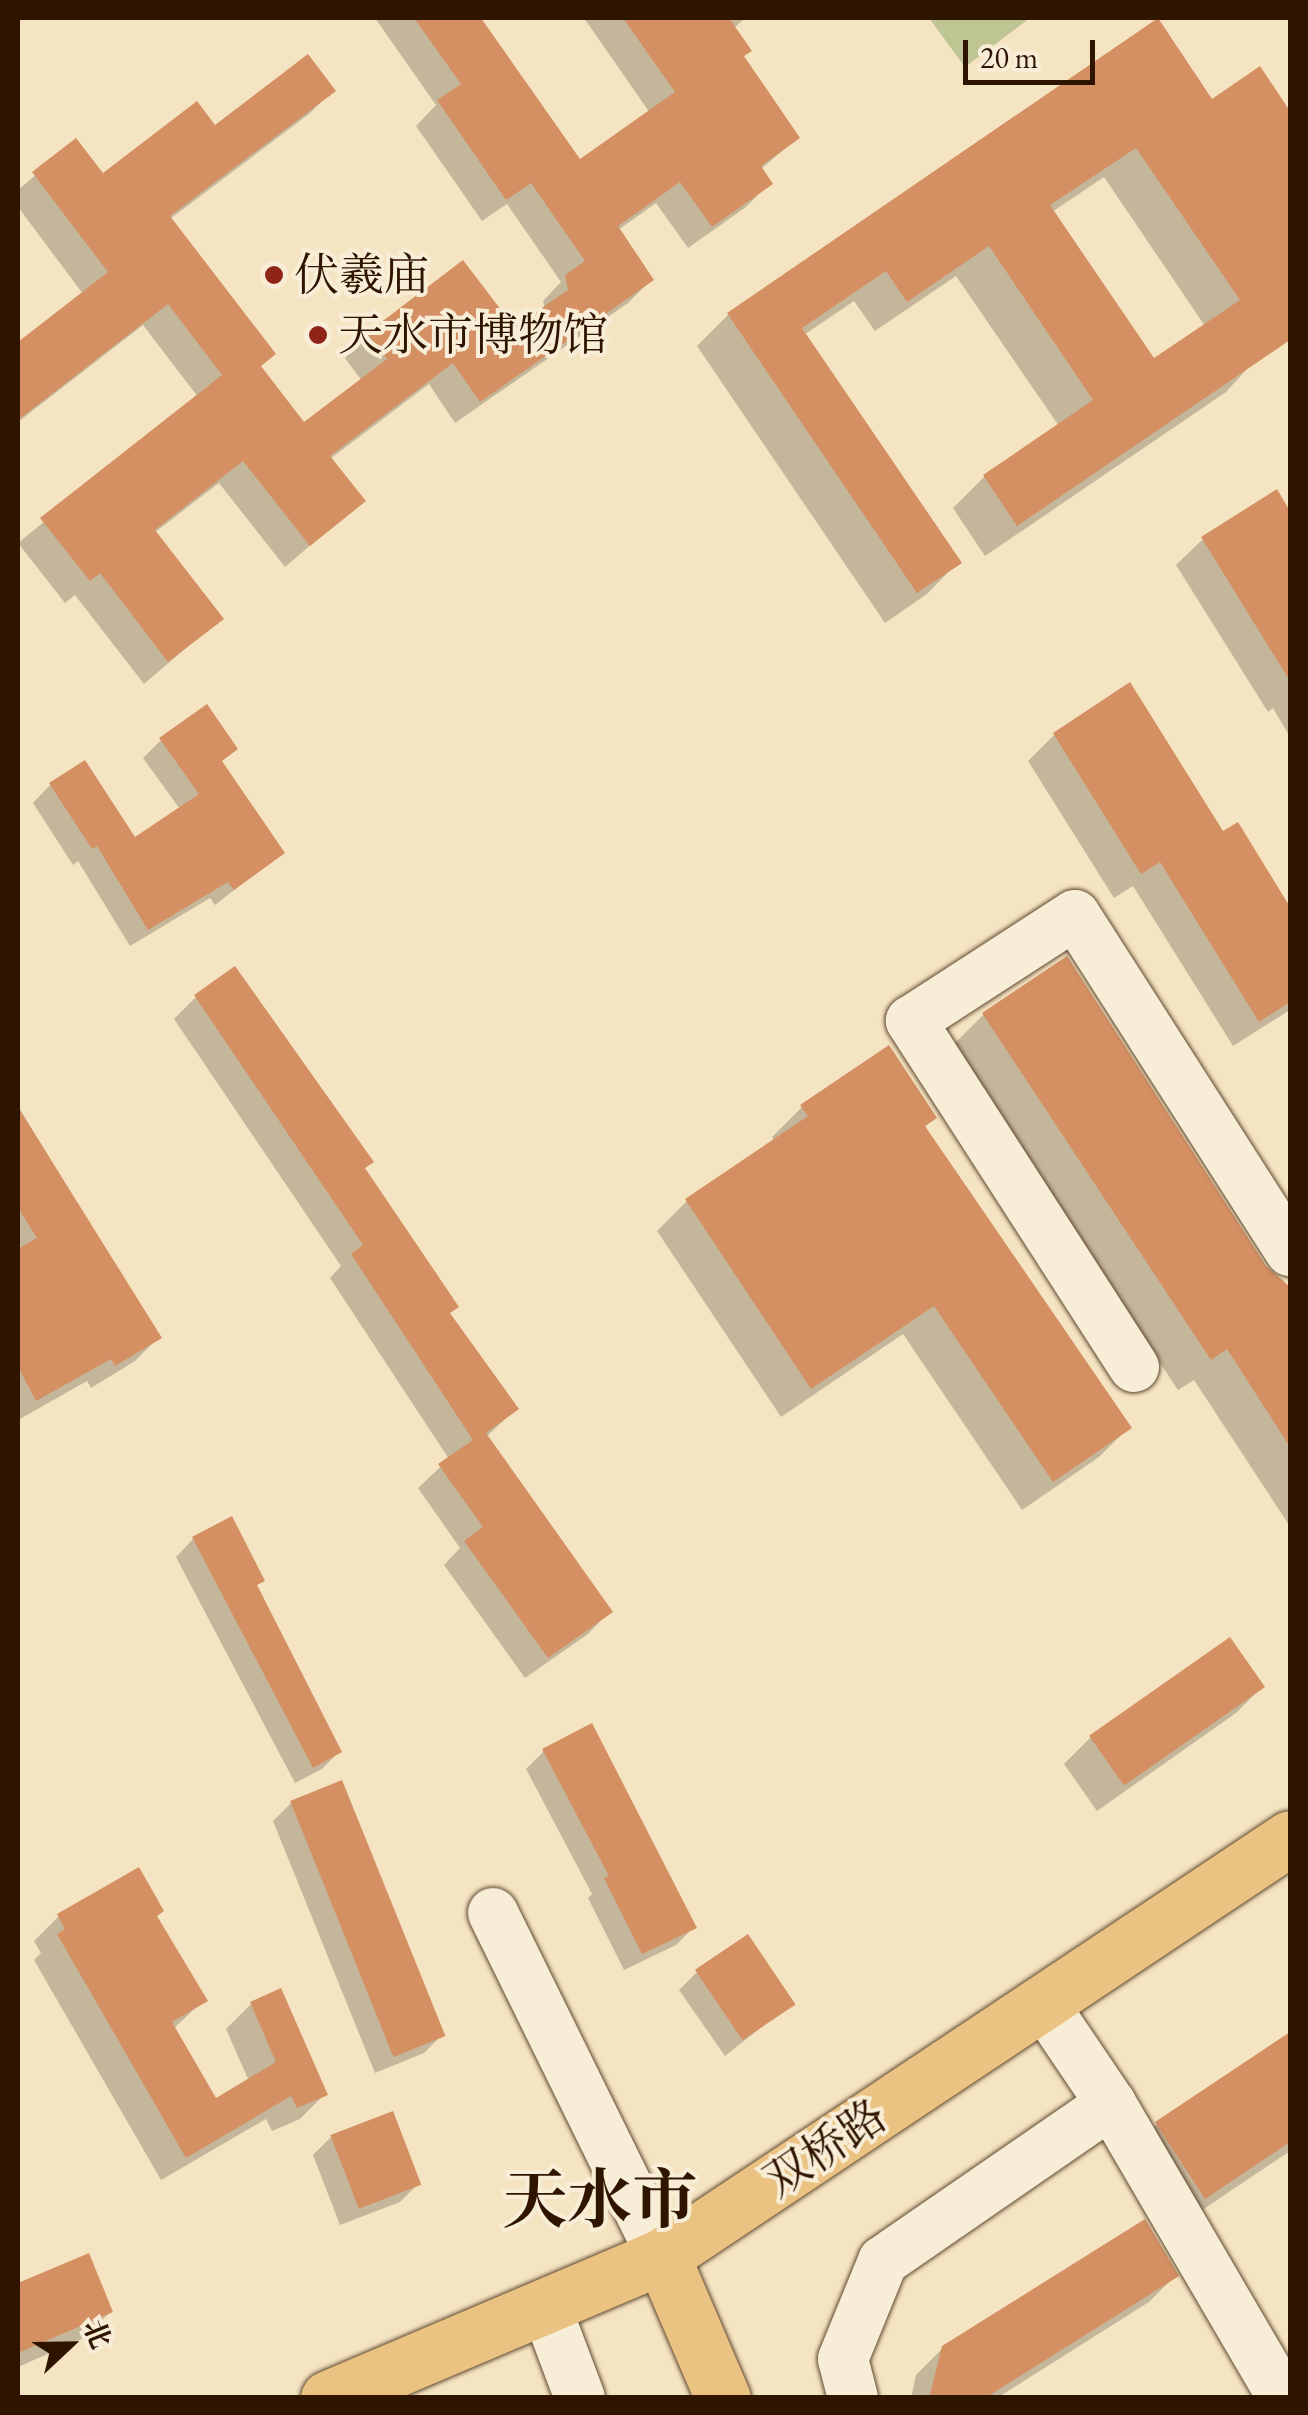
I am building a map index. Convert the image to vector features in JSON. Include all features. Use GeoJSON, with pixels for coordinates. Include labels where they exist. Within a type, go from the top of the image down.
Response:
{"type":"FeatureCollection","features":[{"type":"Feature","properties":{"kind":"main road","name":"双桥路"},"geometry":{"type":"LineString","coordinates":[[328,2398],[662,2256],[1290,1838]]}},
{"type":"Feature","properties":{"kind":"main road"},"geometry":{"type":"LineString","coordinates":[[662,2256],[722,2398]]}},
{"type":"Feature","properties":{"kind":"street"},"geometry":{"type":"LineString","coordinates":[[1134,1367],[912,1021],[1074,916],[1290,1251]]}},
{"type":"Feature","properties":{"kind":"street"},"geometry":{"type":"LineString","coordinates":[[493,1913],[662,2256]]}},
{"type":"Feature","properties":{"kind":"street"},"geometry":{"type":"LineString","coordinates":[[1043,2003],[1111,2104],[1283,2398]]}},
{"type":"Feature","properties":{"kind":"street"},"geometry":{"type":"LineString","coordinates":[[853,2398],[843,2358],[883,2261],[1111,2104]]}},
{"type":"Feature","properties":{"kind":"street"},"geometry":{"type":"LineString","coordinates":[[545,2306],[580,2398]]}},
{"type":"Feature","properties":{"kind":"green space"},"geometry":{"type":"Polygon","coordinates":[[[929,18],[1030,18],[965,67],[929,18]]]}},
{"type":"Feature","properties":{"kind":"building"},"geometry":{"type":"Polygon","coordinates":[[[414,18],[481,18],[580,159],[675,92],[623,18],[729,18],[752,51],[744,56],[800,138],[761,166],[773,184],[712,227],[680,182],[618,226],[654,280],[480,402],[453,363],[330,456],[366,501],[310,546],[243,461],[155,530],[224,619],[168,662],[100,573],[90,581],[40,518],[222,375],[168,304],[18,420],[18,342],[108,272],[32,172],[76,138],[103,173],[197,101],[215,125],[308,54],[336,91],[170,216],[276,354],[261,366],[304,422],[387,359],[367,333],[463,260],[514,327],[568,290],[565,275],[585,261],[531,183],[506,200],[437,100],[461,84],[414,18]]]}},
{"type":"Feature","properties":{"kind":"building"},"geometry":{"type":"Polygon","coordinates":[[[1158,18],[1212,99],[1260,66],[1290,111],[1290,340],[1017,526],[983,475],[1093,400],[989,246],[907,302],[886,271],[802,328],[962,563],[917,593],[727,313],[1158,18]],[[1136,148],[1050,205],[1154,358],[1240,300],[1136,148]]]}},
{"type":"Feature","properties":{"kind":"building"},"geometry":{"type":"Polygon","coordinates":[[[1277,489],[1290,511],[1290,681],[1201,537],[1277,489]]]}},
{"type":"Feature","properties":{"kind":"building"},"geometry":{"type":"Polygon","coordinates":[[[1130,682],[1223,831],[1238,822],[1290,907],[1290,1002],[1259,1022],[1160,862],[1141,874],[1053,733],[1130,682]]]}},
{"type":"Feature","properties":{"kind":"building"},"geometry":{"type":"Polygon","coordinates":[[[207,704],[238,749],[222,761],[285,853],[234,890],[228,882],[148,930],[97,846],[92,849],[49,783],[85,760],[135,837],[199,794],[159,738],[207,704]]]}},
{"type":"Feature","properties":{"kind":"building"},"geometry":{"type":"Polygon","coordinates":[[[1067,956],[1266,1266],[1290,1287],[1290,1447],[1227,1349],[1211,1360],[982,1013],[1067,956]]]}},
{"type":"Feature","properties":{"kind":"building"},"geometry":{"type":"Polygon","coordinates":[[[235,966],[374,1162],[365,1168],[459,1307],[450,1313],[519,1409],[486,1433],[613,1612],[548,1658],[464,1541],[483,1527],[438,1464],[473,1440],[351,1254],[363,1245],[194,995],[235,966]]]}},
{"type":"Feature","properties":{"kind":"building"},"geometry":{"type":"Polygon","coordinates":[[[889,1045],[937,1118],[925,1126],[1132,1428],[1053,1482],[934,1306],[811,1389],[685,1199],[808,1116],[800,1105],[889,1045]]]}},
{"type":"Feature","properties":{"kind":"building"},"geometry":{"type":"Polygon","coordinates":[[[18,1107],[162,1338],[115,1366],[111,1359],[36,1401],[18,1367],[18,1249],[37,1238],[18,1208],[18,1107]]]}},
{"type":"Feature","properties":{"kind":"building"},"geometry":{"type":"Polygon","coordinates":[[[232,1516],[265,1581],[257,1585],[342,1752],[313,1768],[192,1537],[232,1516]]]}},
{"type":"Feature","properties":{"kind":"building"},"geometry":{"type":"Polygon","coordinates":[[[1230,1637],[1265,1687],[1124,1786],[1089,1736],[1230,1637]]]}},
{"type":"Feature","properties":{"kind":"building"},"geometry":{"type":"Polygon","coordinates":[[[592,1723],[697,1928],[642,1954],[604,1878],[609,1876],[542,1749],[592,1723]]]}},
{"type":"Feature","properties":{"kind":"building"},"geometry":{"type":"Polygon","coordinates":[[[342,1780],[445,2036],[393,2057],[290,1801],[342,1780]]]}},
{"type":"Feature","properties":{"kind":"building"},"geometry":{"type":"Polygon","coordinates":[[[139,1867],[164,1911],[157,1916],[208,2001],[172,2022],[216,2098],[276,2062],[250,2002],[281,1988],[328,2095],[297,2108],[291,2096],[186,2158],[57,1934],[65,1929],[57,1914],[139,1867]]]}},
{"type":"Feature","properties":{"kind":"building"},"geometry":{"type":"Polygon","coordinates":[[[748,1934],[796,2004],[742,2040],[695,1970],[748,1934]]]}},
{"type":"Feature","properties":{"kind":"building"},"geometry":{"type":"Polygon","coordinates":[[[1290,2032],[1290,2142],[1205,2199],[1155,2122],[1290,2032]]]}},
{"type":"Feature","properties":{"kind":"building"},"geometry":{"type":"Polygon","coordinates":[[[393,2111],[421,2185],[359,2209],[330,2135],[393,2111]]]}},
{"type":"Feature","properties":{"kind":"building"},"geometry":{"type":"Polygon","coordinates":[[[1145,2219],[1179,2276],[985,2398],[929,2398],[942,2346],[1145,2219]]]}},
{"type":"Feature","properties":{"kind":"building"},"geometry":{"type":"Polygon","coordinates":[[[89,2253],[113,2312],[18,2353],[18,2283],[89,2253]]]}},
{"type":"Feature","properties":{"kind":"place","name":"伏羲庙"},"geometry":{"type":"Point","coordinates":[274,275]}},
{"type":"Feature","properties":{"kind":"place","name":"天水市博物馆"},"geometry":{"type":"Point","coordinates":[318,335]}},
{"type":"Feature","properties":{"kind":"district","name":"天水市"},"geometry":{"type":"Point","coordinates":[600,2199]}}]}
